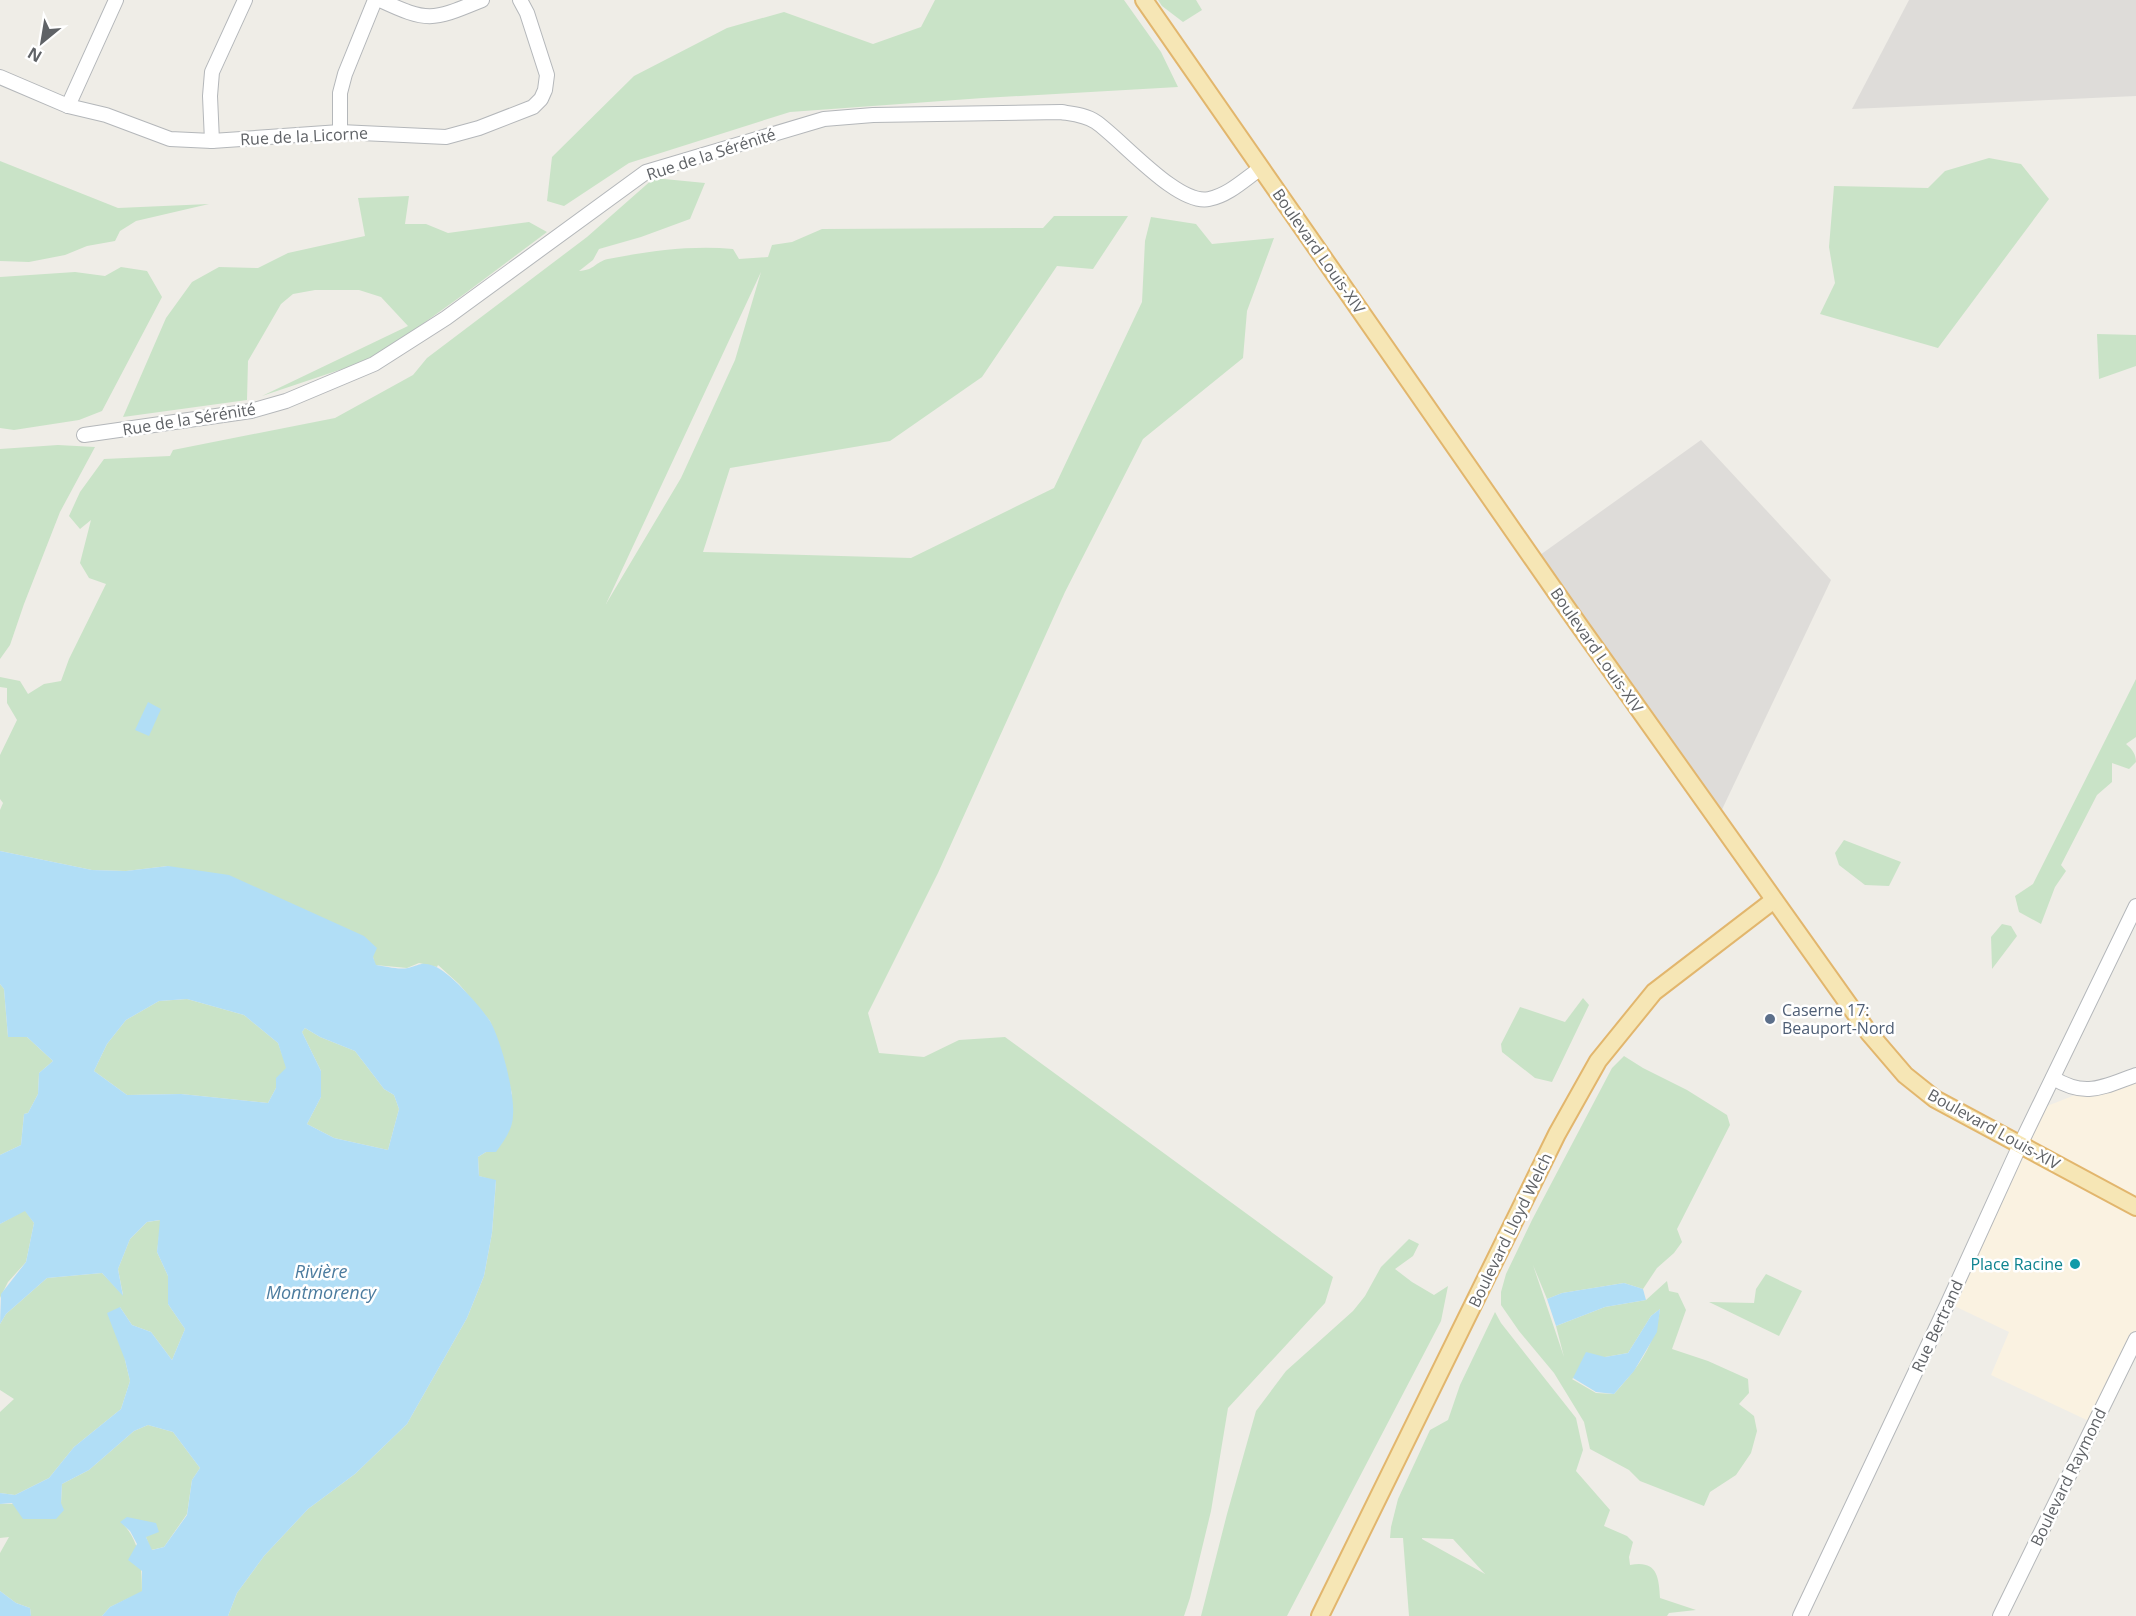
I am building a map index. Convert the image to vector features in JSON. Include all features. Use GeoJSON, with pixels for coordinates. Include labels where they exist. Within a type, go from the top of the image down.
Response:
{"type":"FeatureCollection","features":[{"type":"Feature","properties":{"kind":"main road","name":"Boulevard Louis-XIV"},"geometry":{"type":"LineString","coordinates":[[1144,0],[1563,603],[1869,1033],[1905,1075],[1935,1099],[2136,1207]]}},
{"type":"Feature","properties":{"kind":"main road","name":"Boulevard Lloyd Welch"},"geometry":{"type":"LineString","coordinates":[[1320,1616],[1557,1134],[1598,1061],[1654,992],[1774,900]]}},
{"type":"Feature","properties":{"kind":"street"},"geometry":{"type":"LineString","coordinates":[[68,106],[116,0]]}},
{"type":"Feature","properties":{"kind":"street"},"geometry":{"type":"LineString","coordinates":[[212,141],[210,96],[212,72],[245,0]]}},
{"type":"Feature","properties":{"kind":"street"},"geometry":{"type":"LineString","coordinates":[[340,132],[340,93],[345,74],[375,0]]}},
{"type":"Feature","properties":{"kind":"street"},"geometry":{"type":"LineString","coordinates":[[380,0],[422,17],[440,16],[482,0]]}},
{"type":"Feature","properties":{"kind":"street","name":"Rue de la Licorne"},"geometry":{"type":"LineString","coordinates":[[0,77],[68,106],[106,115],[170,139],[212,141],[340,132],[446,136],[479,128],[533,107],[542,99],[546,90],[547,75],[527,13],[519,0]]}},
{"type":"Feature","properties":{"kind":"street","name":"Rue de la Sérénité"},"geometry":{"type":"LineString","coordinates":[[84,435],[251,411],[286,401],[374,364],[446,318],[646,172],[824,119],[873,115],[1061,112],[1079,115],[1095,122],[1163,180],[1185,194],[1207,200],[1226,193],[1261,168]]}},
{"type":"Feature","properties":{"kind":"street","name":"Rue Bertrand"},"geometry":{"type":"LineString","coordinates":[[1800,1616],[2020,1145],[2136,906]]}},
{"type":"Feature","properties":{"kind":"street"},"geometry":{"type":"LineString","coordinates":[[2053,1078],[2080,1089],[2093,1090],[2136,1075]]}},
{"type":"Feature","properties":{"kind":"street","name":"Boulevard Raymond"},"geometry":{"type":"LineString","coordinates":[[2000,1616],[2136,1339]]}},
{"type":"Feature","properties":{"kind":"shaded area"},"geometry":{"type":"Polygon","coordinates":[[[1909,0],[2136,0],[2136,96],[1852,109],[1909,0]]]}},
{"type":"Feature","properties":{"kind":"shaded area"},"geometry":{"type":"Polygon","coordinates":[[[1701,440],[1831,580],[1717,820],[1533,560],[1701,440]]]}},
{"type":"Feature","properties":{"kind":"shaded area"},"geometry":{"type":"Polygon","coordinates":[[[2136,1071],[2136,1339],[2093,1423],[1991,1375],[2009,1332],[1948,1303],[2037,1110],[2136,1071]]]}},
{"type":"Feature","properties":{"kind":"green space"},"geometry":{"type":"Polygon","coordinates":[[[935,0],[1124,0],[1161,52],[1178,87],[790,112],[629,163],[564,206],[547,201],[552,157],[634,76],[727,28],[784,12],[873,44],[921,27],[935,0]]]}},
{"type":"Feature","properties":{"kind":"green space"},"geometry":{"type":"Polygon","coordinates":[[[1158,0],[1196,0],[1202,10],[1183,22],[1162,6],[1158,0]]]}},
{"type":"Feature","properties":{"kind":"green space"},"geometry":{"type":"Polygon","coordinates":[[[1989,158],[2021,164],[2049,199],[1938,348],[1820,314],[1835,283],[1829,247],[1834,186],[1928,188],[1945,171],[1989,158]]]}},
{"type":"Feature","properties":{"kind":"green space"},"geometry":{"type":"Polygon","coordinates":[[[0,161],[118,208],[209,204],[136,221],[120,231],[115,241],[87,246],[65,255],[29,262],[0,261],[0,161]]]}},
{"type":"Feature","properties":{"kind":"green space"},"geometry":{"type":"Polygon","coordinates":[[[654,178],[705,183],[690,219],[599,249],[593,260],[579,271],[608,259],[686,248],[733,249],[739,259],[768,257],[772,245],[792,242],[822,229],[1043,228],[1054,216],[1128,216],[1093,269],[1057,266],[982,377],[890,441],[730,468],[703,552],[911,558],[1054,488],[1142,302],[1145,241],[1151,217],[1196,224],[1212,244],[1274,238],[1247,311],[1243,358],[1143,439],[1065,592],[938,873],[868,1013],[879,1053],[924,1057],[959,1040],[1005,1037],[1333,1277],[1325,1303],[1228,1408],[1211,1511],[1184,1616],[228,1616],[237,1593],[264,1556],[308,1509],[355,1474],[407,1424],[467,1318],[484,1276],[492,1233],[496,1181],[479,1176],[478,1157],[486,1152],[512,1094],[500,1047],[490,1021],[459,984],[438,965],[437,967],[419,963],[407,968],[375,965],[373,957],[168,866],[126,871],[92,870],[0,851],[0,810],[3,803],[0,799],[0,755],[17,720],[7,703],[7,688],[0,687],[0,677],[20,681],[28,694],[44,684],[61,681],[69,659],[106,584],[89,578],[80,563],[91,520],[80,529],[69,516],[80,492],[104,459],[170,456],[173,450],[335,418],[413,375],[427,358],[587,237],[654,178]],[[761,272],[606,604],[681,478],[735,360],[761,272]]]}},
{"type":"Feature","properties":{"kind":"green space"},"geometry":{"type":"Polygon","coordinates":[[[409,196],[405,224],[426,224],[448,233],[529,222],[547,232],[375,358],[262,396],[408,326],[381,297],[359,290],[315,290],[293,294],[281,304],[248,361],[247,400],[123,417],[166,318],[192,282],[219,267],[258,268],[288,253],[365,236],[358,198],[409,196]]]}},
{"type":"Feature","properties":{"kind":"green space"},"geometry":{"type":"Polygon","coordinates":[[[121,267],[147,271],[162,297],[102,411],[79,420],[14,430],[0,428],[0,277],[75,272],[105,276],[121,267]]]}},
{"type":"Feature","properties":{"kind":"green space"},"geometry":{"type":"Polygon","coordinates":[[[2097,334],[2136,335],[2136,366],[2099,379],[2097,334]]]}},
{"type":"Feature","properties":{"kind":"green space"},"geometry":{"type":"Polygon","coordinates":[[[58,445],[95,447],[60,512],[10,645],[0,659],[0,449],[58,445]]]}},
{"type":"Feature","properties":{"kind":"green space"},"geometry":{"type":"Polygon","coordinates":[[[2136,679],[2136,737],[2126,744],[2133,752],[2136,762],[2129,769],[2112,763],[2112,782],[2097,795],[2061,865],[2066,871],[2055,887],[2041,924],[2019,912],[2015,896],[2033,884],[2136,679]]]}},
{"type":"Feature","properties":{"kind":"green space"},"geometry":{"type":"Polygon","coordinates":[[[1844,840],[1901,862],[1889,886],[1865,885],[1839,865],[1835,853],[1844,840]]]}},
{"type":"Feature","properties":{"kind":"green space"},"geometry":{"type":"Polygon","coordinates":[[[2002,924],[2011,926],[2017,936],[1992,969],[1991,937],[2002,924]]]}},
{"type":"Feature","properties":{"kind":"green space"},"geometry":{"type":"Polygon","coordinates":[[[0,984],[4,989],[8,1037],[27,1037],[53,1061],[39,1073],[38,1094],[28,1113],[24,1114],[21,1145],[0,1155],[0,984]]]}},
{"type":"Feature","properties":{"kind":"green space"},"geometry":{"type":"Polygon","coordinates":[[[1583,998],[1589,1005],[1552,1082],[1535,1078],[1502,1052],[1501,1044],[1520,1007],[1565,1022],[1583,998]]]}},
{"type":"Feature","properties":{"kind":"green space"},"geometry":{"type":"Polygon","coordinates":[[[187,999],[244,1015],[278,1043],[287,1068],[277,1078],[276,1088],[268,1103],[181,1094],[127,1095],[94,1071],[107,1044],[126,1020],[159,1001],[187,999]]]}},
{"type":"Feature","properties":{"kind":"green space"},"geometry":{"type":"Polygon","coordinates":[[[305,1028],[320,1037],[355,1051],[384,1089],[394,1095],[399,1109],[388,1150],[334,1138],[307,1124],[321,1097],[321,1071],[302,1032],[305,1028]]]}},
{"type":"Feature","properties":{"kind":"green space"},"geometry":{"type":"Polygon","coordinates":[[[1624,1056],[1687,1090],[1727,1115],[1730,1125],[1677,1229],[1682,1242],[1674,1253],[1657,1268],[1643,1289],[1624,1283],[1562,1293],[1547,1299],[1533,1265],[1564,1357],[1556,1326],[1605,1307],[1646,1300],[1667,1281],[1669,1291],[1678,1293],[1686,1310],[1672,1349],[1708,1361],[1748,1379],[1749,1393],[1739,1404],[1754,1416],[1757,1431],[1751,1453],[1736,1475],[1710,1492],[1704,1506],[1640,1481],[1629,1470],[1590,1449],[1584,1422],[1554,1373],[1501,1305],[1501,1292],[1506,1274],[1612,1068],[1624,1056]],[[1660,1309],[1651,1316],[1628,1353],[1605,1357],[1572,1379],[1596,1393],[1614,1394],[1631,1375],[1644,1355],[1658,1322],[1660,1309]]]}},
{"type":"Feature","properties":{"kind":"green space"},"geometry":{"type":"Polygon","coordinates":[[[25,1210],[34,1223],[26,1262],[8,1282],[0,1298],[0,1224],[25,1210]]]}},
{"type":"Feature","properties":{"kind":"green space"},"geometry":{"type":"Polygon","coordinates":[[[161,1220],[157,1252],[168,1276],[168,1304],[185,1329],[172,1360],[151,1332],[132,1325],[120,1307],[125,1360],[130,1381],[121,1409],[74,1447],[49,1478],[15,1495],[0,1493],[0,1412],[14,1399],[0,1390],[0,1324],[6,1314],[47,1278],[102,1273],[123,1295],[118,1269],[130,1239],[147,1222],[161,1220]]]}},
{"type":"Feature","properties":{"kind":"green space"},"geometry":{"type":"Polygon","coordinates":[[[1409,1239],[1419,1244],[1413,1256],[1395,1269],[1434,1295],[1448,1286],[1441,1321],[1287,1616],[1201,1616],[1256,1411],[1286,1371],[1353,1311],[1365,1296],[1381,1267],[1409,1239]]]}},
{"type":"Feature","properties":{"kind":"green space"},"geometry":{"type":"Polygon","coordinates":[[[1766,1274],[1802,1291],[1779,1336],[1709,1302],[1754,1303],[1756,1289],[1766,1274]]]}},
{"type":"Feature","properties":{"kind":"green space"},"geometry":{"type":"Polygon","coordinates":[[[1495,1312],[1501,1323],[1576,1418],[1583,1450],[1576,1471],[1610,1510],[1604,1526],[1627,1536],[1633,1542],[1629,1557],[1630,1565],[1639,1564],[1651,1567],[1659,1582],[1660,1598],[1696,1610],[1669,1613],[1667,1616],[1409,1616],[1403,1538],[1390,1538],[1391,1527],[1398,1499],[1430,1430],[1448,1420],[1460,1385],[1495,1312]],[[1422,1538],[1485,1574],[1453,1539],[1422,1538]]]}},
{"type":"Feature","properties":{"kind":"green space"},"geometry":{"type":"Polygon","coordinates":[[[148,1425],[173,1432],[200,1468],[192,1480],[187,1514],[164,1547],[151,1550],[146,1537],[121,1522],[132,1537],[139,1554],[142,1592],[110,1607],[102,1616],[31,1616],[30,1608],[16,1603],[0,1591],[0,1553],[9,1537],[0,1538],[0,1504],[61,1503],[62,1484],[89,1470],[134,1431],[148,1425]]]}},
{"type":"Feature","properties":{"kind":"water"},"geometry":{"type":"Polygon","coordinates":[[[148,702],[161,709],[149,736],[135,730],[148,702]]]}},
{"type":"Feature","properties":{"kind":"water","name":"Rivière Montmorency"},"geometry":{"type":"Polygon","coordinates":[[[0,851],[92,870],[126,871],[168,866],[229,875],[364,936],[377,948],[373,957],[376,965],[408,968],[426,964],[440,969],[480,1007],[490,1021],[499,1041],[510,1081],[513,1120],[508,1135],[496,1152],[486,1152],[478,1157],[479,1176],[496,1180],[492,1233],[484,1276],[467,1318],[407,1424],[355,1474],[308,1509],[264,1556],[237,1593],[228,1616],[102,1616],[110,1607],[142,1591],[142,1571],[128,1560],[137,1544],[130,1531],[120,1522],[127,1517],[156,1523],[159,1532],[146,1537],[152,1550],[164,1547],[187,1515],[192,1480],[200,1468],[173,1432],[148,1425],[134,1431],[89,1470],[62,1484],[61,1503],[64,1510],[56,1519],[23,1519],[12,1503],[0,1504],[0,1493],[15,1495],[49,1478],[74,1447],[121,1409],[130,1381],[125,1360],[107,1313],[120,1307],[132,1325],[151,1332],[172,1360],[185,1329],[168,1304],[168,1276],[157,1252],[160,1220],[147,1222],[130,1239],[118,1269],[123,1296],[102,1273],[47,1278],[6,1314],[0,1324],[1,1294],[26,1262],[34,1223],[25,1211],[0,1224],[0,1155],[21,1145],[24,1114],[28,1113],[38,1094],[39,1073],[53,1061],[27,1037],[8,1037],[4,989],[0,984],[0,851]],[[187,999],[159,1001],[126,1020],[107,1044],[94,1071],[127,1095],[181,1094],[268,1103],[276,1088],[276,1078],[286,1068],[278,1043],[244,1015],[187,999]],[[305,1028],[302,1032],[321,1071],[321,1097],[307,1124],[334,1138],[388,1150],[399,1109],[394,1095],[384,1089],[355,1051],[320,1037],[305,1028]]]}},
{"type":"Feature","properties":{"kind":"water"},"geometry":{"type":"Polygon","coordinates":[[[1624,1283],[1643,1289],[1646,1300],[1605,1307],[1556,1326],[1547,1299],[1562,1293],[1624,1283]]]}},
{"type":"Feature","properties":{"kind":"water"},"geometry":{"type":"Polygon","coordinates":[[[1660,1309],[1657,1332],[1634,1371],[1614,1394],[1596,1392],[1573,1378],[1586,1352],[1605,1357],[1628,1353],[1651,1316],[1660,1309]]]}},
{"type":"Feature","properties":{"kind":"water"},"geometry":{"type":"Polygon","coordinates":[[[0,1591],[16,1603],[30,1608],[31,1616],[0,1616],[0,1591]]]}},
{"type":"Feature","properties":{"kind":"place","name":"Caserne 17: Beauport-Nord"},"geometry":{"type":"Point","coordinates":[1770,1019]}},
{"type":"Feature","properties":{"kind":"place","name":"Place Racine"},"geometry":{"type":"Point","coordinates":[2075,1264]}}]}
